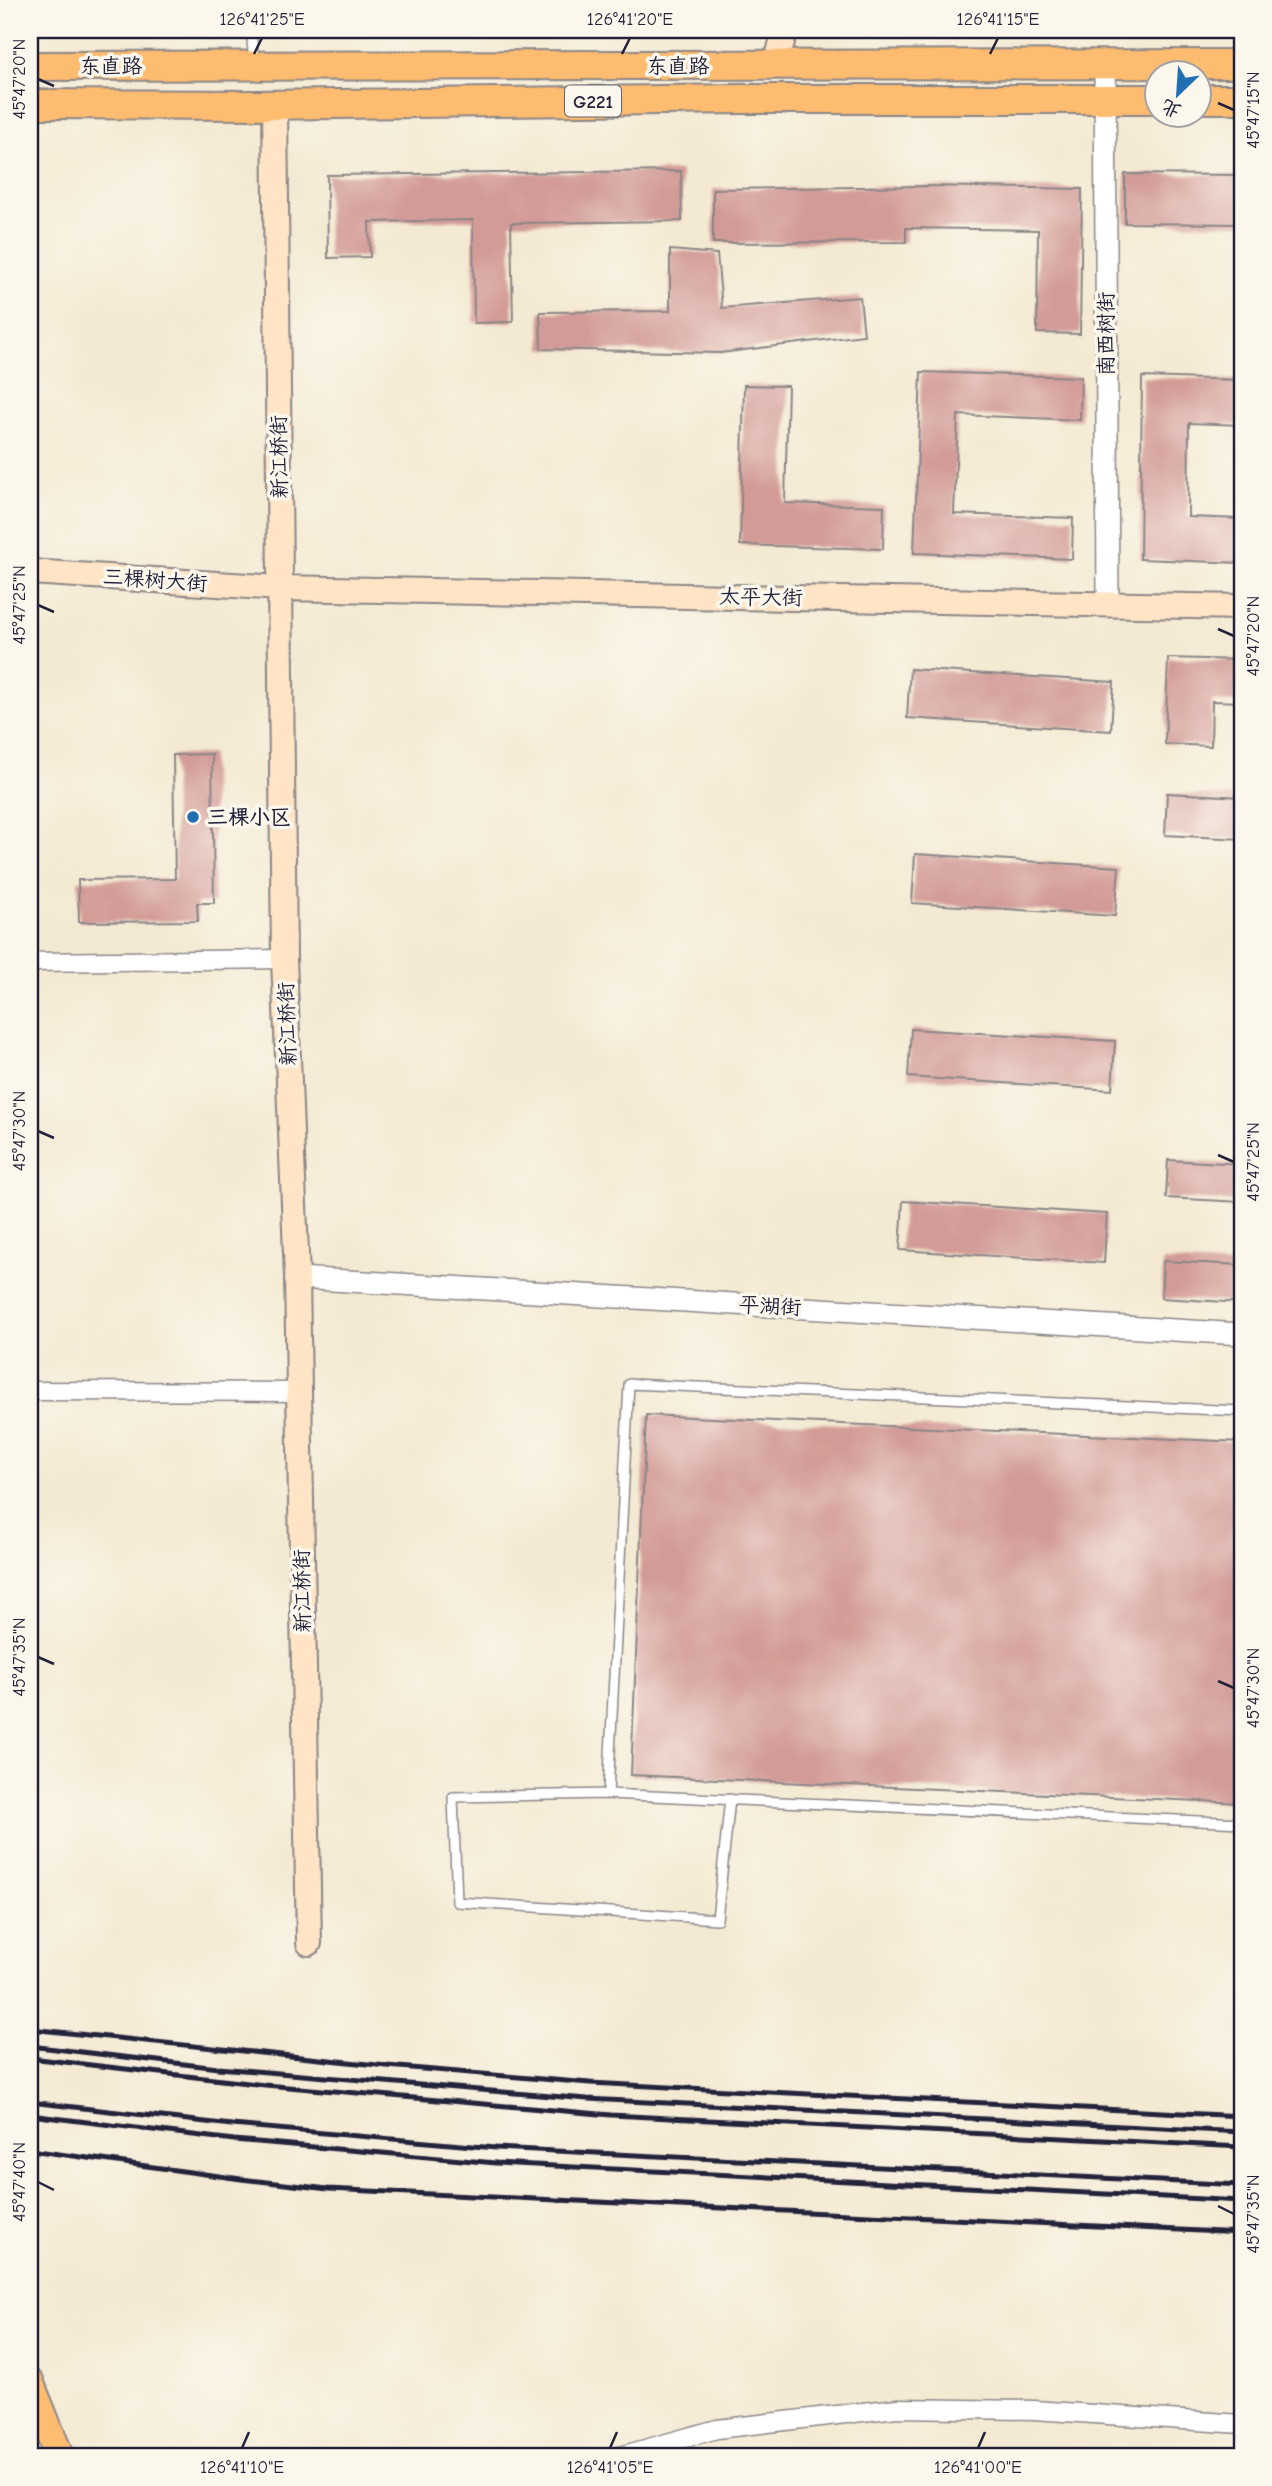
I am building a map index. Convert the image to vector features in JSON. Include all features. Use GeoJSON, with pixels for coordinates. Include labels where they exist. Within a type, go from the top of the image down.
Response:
{"type":"FeatureCollection","features":[{"type":"Feature","properties":{"kind":"highway","name":"东直路"},"geometry":{"type":"LineString","coordinates":[[30,66],[1242,64]]}},
{"type":"Feature","properties":{"kind":"highway","name":"东直路"},"geometry":{"type":"LineString","coordinates":[[30,104],[1142,99]]}},
{"type":"Feature","properties":{"kind":"highway"},"geometry":{"type":"LineString","coordinates":[[1212,99],[1242,99]]}},
{"type":"Feature","properties":{"kind":"highway"},"geometry":{"type":"LineString","coordinates":[[30,2384],[59,2456]]}},
{"type":"Feature","properties":{"kind":"main road"},"geometry":{"type":"LineString","coordinates":[[776,65],[785,30]]}},
{"type":"Feature","properties":{"kind":"main road","name":"新江桥街"},"geometry":{"type":"LineString","coordinates":[[275,105],[284,959],[297,1278],[309,1943]]}},
{"type":"Feature","properties":{"kind":"main road","name":"三棵树大街"},"geometry":{"type":"LineString","coordinates":[[30,572],[280,588]]}},
{"type":"Feature","properties":{"kind":"main road","name":"太平大街"},"geometry":{"type":"LineString","coordinates":[[280,588],[1242,607]]}},
{"type":"Feature","properties":{"kind":"street","name":"南西树街"},"geometry":{"type":"LineString","coordinates":[[1105,65],[1108,603]]}},
{"type":"Feature","properties":{"kind":"street"},"geometry":{"type":"LineString","coordinates":[[30,962],[284,959]]}},
{"type":"Feature","properties":{"kind":"street","name":"平湖街"},"geometry":{"type":"LineString","coordinates":[[297,1278],[1242,1334]]}},
{"type":"Feature","properties":{"kind":"street"},"geometry":{"type":"LineString","coordinates":[[30,1391],[298,1392]]}},
{"type":"Feature","properties":{"kind":"street"},"geometry":{"type":"LineString","coordinates":[[620,2456],[717,2429],[897,2408],[1034,2410],[1242,2424]]}},
{"type":"Feature","properties":{"kind":"lane"},"geometry":{"type":"LineString","coordinates":[[251,30],[254,66]]}},
{"type":"Feature","properties":{"kind":"lane"},"geometry":{"type":"LineString","coordinates":[[608,1794],[629,1384],[1242,1411]]}},
{"type":"Feature","properties":{"kind":"lane"},"geometry":{"type":"LineString","coordinates":[[730,1799],[717,1919],[457,1902],[453,1797],[608,1794],[730,1799],[1242,1823]]}},
{"type":"Feature","properties":{"kind":"building"},"geometry":{"type":"Polygon","coordinates":[[[681,171],[682,221],[511,223],[513,322],[474,323],[473,220],[369,222],[370,257],[328,258],[327,175],[681,171]]]}},
{"type":"Feature","properties":{"kind":"building"},"geometry":{"type":"Polygon","coordinates":[[[1125,174],[1242,175],[1242,224],[1125,223],[1125,174]]]}},
{"type":"Feature","properties":{"kind":"building"},"geometry":{"type":"Polygon","coordinates":[[[926,186],[1082,189],[1080,334],[1037,333],[1038,230],[906,228],[906,242],[713,243],[713,189],[926,186]]]}},
{"type":"Feature","properties":{"kind":"building"},"geometry":{"type":"Polygon","coordinates":[[[670,250],[717,254],[722,308],[860,297],[864,335],[720,353],[541,349],[540,312],[670,311],[670,250]]]}},
{"type":"Feature","properties":{"kind":"building"},"geometry":{"type":"Polygon","coordinates":[[[921,372],[1081,377],[1080,420],[958,415],[954,514],[1073,518],[1072,559],[914,553],[921,372]]]}},
{"type":"Feature","properties":{"kind":"building"},"geometry":{"type":"Polygon","coordinates":[[[1142,377],[1242,380],[1242,425],[1189,423],[1188,517],[1242,519],[1242,563],[1140,559],[1142,377]]]}},
{"type":"Feature","properties":{"kind":"building"},"geometry":{"type":"Polygon","coordinates":[[[744,385],[788,386],[785,503],[884,506],[883,549],[740,545],[744,385]]]}},
{"type":"Feature","properties":{"kind":"building"},"geometry":{"type":"Polygon","coordinates":[[[1168,658],[1242,660],[1242,702],[1212,701],[1211,746],[1165,744],[1168,658]]]}},
{"type":"Feature","properties":{"kind":"building"},"geometry":{"type":"Polygon","coordinates":[[[910,669],[1114,682],[1111,731],[907,718],[910,669]]]}},
{"type":"Feature","properties":{"kind":"building","name":"三棵小区"},"geometry":{"type":"Polygon","coordinates":[[[212,754],[214,903],[197,903],[198,921],[79,922],[78,880],[175,879],[173,755],[212,754]]]}},
{"type":"Feature","properties":{"kind":"building"},"geometry":{"type":"Polygon","coordinates":[[[1167,793],[1242,797],[1242,839],[1165,835],[1167,793]]]}},
{"type":"Feature","properties":{"kind":"building"},"geometry":{"type":"Polygon","coordinates":[[[915,854],[1119,867],[1115,916],[912,903],[915,854]]]}},
{"type":"Feature","properties":{"kind":"building"},"geometry":{"type":"Polygon","coordinates":[[[911,1029],[1115,1041],[1112,1090],[908,1077],[911,1029]]]}},
{"type":"Feature","properties":{"kind":"building"},"geometry":{"type":"Polygon","coordinates":[[[1168,1160],[1242,1164],[1242,1202],[1166,1198],[1168,1160]]]}},
{"type":"Feature","properties":{"kind":"building"},"geometry":{"type":"Polygon","coordinates":[[[903,1201],[1107,1214],[1104,1263],[900,1250],[903,1201]]]}},
{"type":"Feature","properties":{"kind":"building"},"geometry":{"type":"Polygon","coordinates":[[[1163,1261],[1242,1265],[1242,1303],[1161,1298],[1163,1261]]]}},
{"type":"Feature","properties":{"kind":"building"},"geometry":{"type":"Polygon","coordinates":[[[646,1415],[1242,1442],[1242,1803],[631,1775],[646,1415]]]}},
{"type":"Feature","properties":{"kind":"railway"},"geometry":{"type":"LineString","coordinates":[[30,2029],[387,2066],[590,2083],[1242,2116]]}},
{"type":"Feature","properties":{"kind":"railway"},"geometry":{"type":"LineString","coordinates":[[30,2046],[218,2068],[587,2099],[1242,2132]]}},
{"type":"Feature","properties":{"kind":"railway"},"geometry":{"type":"LineString","coordinates":[[30,2058],[265,2085],[611,2115],[1242,2147]]}},
{"type":"Feature","properties":{"kind":"railway"},"geometry":{"type":"LineString","coordinates":[[30,2102],[232,2125],[496,2148],[1242,2185]]}},
{"type":"Feature","properties":{"kind":"railway"},"geometry":{"type":"LineString","coordinates":[[30,2115],[234,2140],[496,2163],[1242,2201]]}},
{"type":"Feature","properties":{"kind":"railway"},"geometry":{"type":"LineString","coordinates":[[30,2150],[328,2189],[1242,2233]]}},
{"type":"Feature","properties":{"kind":"place","name":"三棵小区"},"geometry":{"type":"Point","coordinates":[193,817]}}]}
